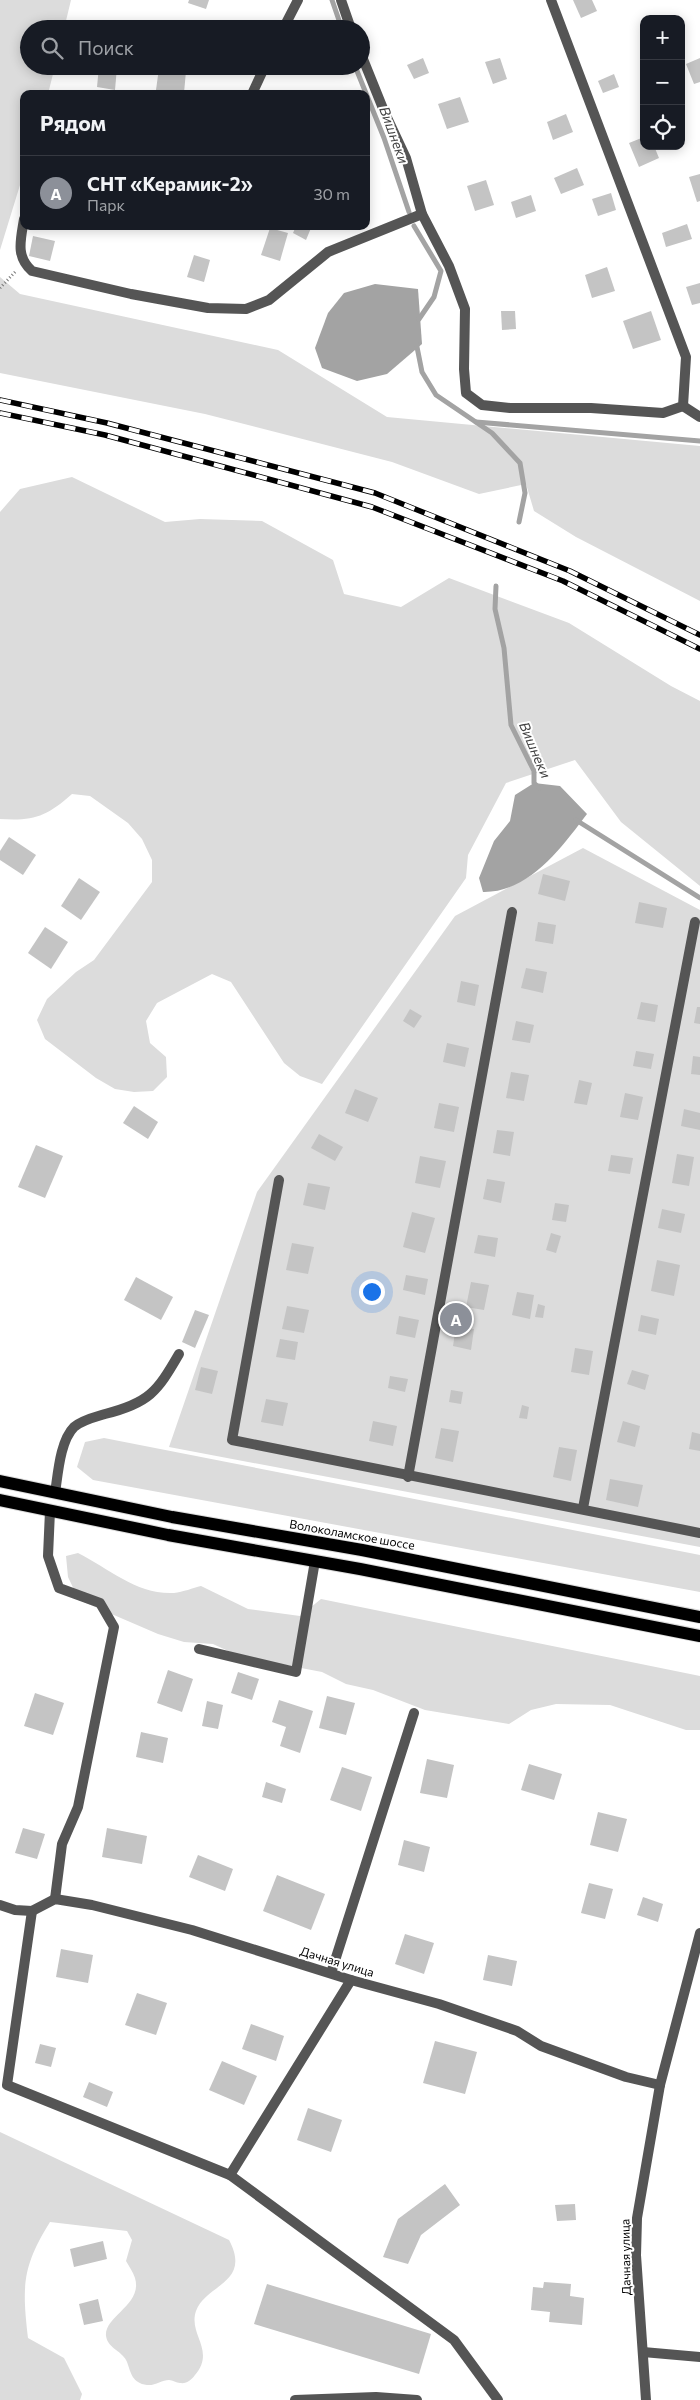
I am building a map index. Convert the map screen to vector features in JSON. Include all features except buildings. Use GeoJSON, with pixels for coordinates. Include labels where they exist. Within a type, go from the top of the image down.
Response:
{"type":"FeatureCollection","features":[{"type":"Feature","properties":{"kind":"main road","name":"Волоколамское шоссе"},"geometry":{"type":"LineString","coordinates":[[0,1481],[172,1517],[362,1550],[700,1617]]}},
{"type":"Feature","properties":{"kind":"main road"},"geometry":{"type":"LineString","coordinates":[[0,1500],[168,1535],[314,1561],[700,1636]]}},
{"type":"Feature","properties":{"kind":"street"},"geometry":{"type":"LineString","coordinates":[[288,20],[298,0]]}},
{"type":"Feature","properties":{"kind":"street"},"geometry":{"type":"LineString","coordinates":[[341,0],[349,20]]}},
{"type":"Feature","properties":{"kind":"street"},"geometry":{"type":"LineString","coordinates":[[551,0],[686,357],[684,406]]}},
{"type":"Feature","properties":{"kind":"street"},"geometry":{"type":"LineString","coordinates":[[254,90],[261,75]]}},
{"type":"Feature","properties":{"kind":"street"},"geometry":{"type":"LineString","coordinates":[[369,75],[406,158],[422,214],[449,266],[465,309],[464,369],[466,393],[482,405],[510,408],[591,408],[664,413],[684,406]]}},
{"type":"Feature","properties":{"kind":"street"},"geometry":{"type":"LineString","coordinates":[[23,230],[20,250],[23,263],[32,271],[131,294],[208,308],[246,309],[269,300],[328,252],[422,214]]}},
{"type":"Feature","properties":{"kind":"street"},"geometry":{"type":"LineString","coordinates":[[684,406],[700,417]]}},
{"type":"Feature","properties":{"kind":"street"},"geometry":{"type":"LineString","coordinates":[[408,1476],[512,912]]}},
{"type":"Feature","properties":{"kind":"street"},"geometry":{"type":"LineString","coordinates":[[583,1508],[695,922]]}},
{"type":"Feature","properties":{"kind":"street"},"geometry":{"type":"LineString","coordinates":[[279,1180],[232,1440],[408,1476],[583,1508],[700,1533]]}},
{"type":"Feature","properties":{"kind":"street"},"geometry":{"type":"LineString","coordinates":[[55,1493],[61,1452],[73,1428],[89,1419],[122,1410],[144,1400],[161,1384],[178,1354]]}},
{"type":"Feature","properties":{"kind":"street"},"geometry":{"type":"LineString","coordinates":[[0,1905],[16,1910],[32,1910],[55,1899],[62,1844],[78,1807],[114,1627],[100,1603],[59,1588],[48,1556],[50,1511]]}},
{"type":"Feature","properties":{"kind":"street"},"geometry":{"type":"LineString","coordinates":[[199,1649],[296,1672],[314,1561]]}},
{"type":"Feature","properties":{"kind":"street"},"geometry":{"type":"LineString","coordinates":[[331,1973],[414,1713]]}},
{"type":"Feature","properties":{"kind":"street","name":"Дачная улица"},"geometry":{"type":"LineString","coordinates":[[55,1899],[92,1905],[192,1930],[351,1980],[447,2007],[517,2031],[541,2046],[626,2077],[660,2084]]}},
{"type":"Feature","properties":{"kind":"street"},"geometry":{"type":"LineString","coordinates":[[32,1910],[6,2085],[230,2175],[454,2340],[498,2400]]}},
{"type":"Feature","properties":{"kind":"street","name":"Дачная улица"},"geometry":{"type":"LineString","coordinates":[[646,2400],[636,2255],[637,2218],[660,2084],[700,1933]]}},
{"type":"Feature","properties":{"kind":"street"},"geometry":{"type":"LineString","coordinates":[[230,2175],[351,1980]]}},
{"type":"Feature","properties":{"kind":"street"},"geometry":{"type":"LineString","coordinates":[[643,2352],[700,2357]]}},
{"type":"Feature","properties":{"kind":"street"},"geometry":{"type":"LineString","coordinates":[[295,2400],[376,2397],[417,2400]]}},
{"type":"Feature","properties":{"kind":"path"},"geometry":{"type":"LineString","coordinates":[[0,288],[8,283],[23,263]]}},
{"type":"Feature","properties":{"kind":"shaded area"},"geometry":{"type":"Polygon","coordinates":[[[0,0],[71,0],[66,20],[20,20],[20,75],[53,75],[49,90],[20,90],[20,185],[0,250],[0,0]]]}},
{"type":"Feature","properties":{"kind":"shaded area"},"geometry":{"type":"Polygon","coordinates":[[[0,277],[20,294],[278,350],[387,417],[700,446],[700,601],[576,537],[534,511],[526,484],[479,494],[392,462],[205,414],[0,373],[0,277]]]}},
{"type":"Feature","properties":{"kind":"shaded area"},"geometry":{"type":"Polygon","coordinates":[[[375,284],[418,289],[422,344],[387,374],[357,381],[322,368],[315,348],[328,313],[344,293],[375,284]]]}},
{"type":"Feature","properties":{"kind":"shaded area"},"geometry":{"type":"Polygon","coordinates":[[[72,477],[165,522],[200,519],[262,521],[333,560],[344,594],[401,607],[449,578],[569,623],[671,686],[700,701],[700,886],[621,822],[575,760],[506,783],[468,855],[466,878],[322,1084],[300,1076],[284,1063],[231,982],[212,974],[157,1003],[146,1021],[150,1043],[166,1057],[167,1077],[153,1091],[134,1092],[115,1089],[96,1078],[45,1039],[37,1020],[47,999],[76,972],[94,960],[152,882],[152,860],[142,839],[128,823],[90,796],[72,794],[55,808],[39,816],[22,819],[0,819],[0,512],[20,489],[72,477]]]}},
{"type":"Feature","properties":{"kind":"shaded area"},"geometry":{"type":"Polygon","coordinates":[[[534,783],[560,786],[587,814],[567,840],[543,866],[530,876],[515,885],[500,890],[483,892],[479,878],[494,841],[510,821],[515,795],[534,783]]]}},
{"type":"Feature","properties":{"kind":"shaded area"},"geometry":{"type":"Polygon","coordinates":[[[583,848],[700,910],[700,1547],[169,1447],[257,1192],[455,916],[583,848]]]}},
{"type":"Feature","properties":{"kind":"shaded area"},"geometry":{"type":"Polygon","coordinates":[[[104,1438],[700,1555],[700,1592],[93,1480],[77,1467],[85,1442],[104,1438]]]}},
{"type":"Feature","properties":{"kind":"shaded area"},"geometry":{"type":"Polygon","coordinates":[[[78,1553],[124,1580],[161,1593],[174,1593],[201,1586],[248,1609],[300,1616],[321,1599],[700,1676],[700,1730],[686,1730],[610,1705],[556,1704],[531,1710],[509,1724],[425,1710],[373,1690],[346,1684],[322,1672],[239,1656],[213,1644],[184,1642],[158,1634],[79,1600],[68,1577],[66,1556],[78,1553]]]}},
{"type":"Feature","properties":{"kind":"shaded area"},"geometry":{"type":"Polygon","coordinates":[[[0,2132],[229,2240],[235,2254],[235,2265],[231,2274],[225,2282],[201,2302],[196,2311],[195,2328],[203,2358],[201,2366],[190,2380],[182,2383],[166,2380],[150,2385],[142,2384],[135,2380],[125,2358],[107,2340],[107,2329],[134,2296],[136,2287],[135,2278],[126,2261],[132,2240],[127,2231],[50,2222],[34,2252],[26,2277],[25,2304],[28,2338],[64,2358],[82,2394],[80,2400],[0,2400],[0,2132]]]}},
{"type":"Feature","properties":{"kind":"waterway","name":"Вишнеки"},"geometry":{"type":"LineString","coordinates":[[332,0],[339,20]]}},
{"type":"Feature","properties":{"kind":"waterway","name":"Вишнеки"},"geometry":{"type":"LineString","coordinates":[[359,75],[365,90]]}},
{"type":"Feature","properties":{"kind":"waterway","name":"Вишнеки"},"geometry":{"type":"LineString","coordinates":[[370,103],[409,212]]}},
{"type":"Feature","properties":{"kind":"waterway","name":"Вишнеки"},"geometry":{"type":"LineString","coordinates":[[414,226],[441,271],[434,297],[419,319]]}},
{"type":"Feature","properties":{"kind":"waterway","name":"Вишнеки"},"geometry":{"type":"LineString","coordinates":[[416,342],[422,372],[436,395],[492,433],[520,463],[525,493],[519,522]]}},
{"type":"Feature","properties":{"kind":"waterway"},"geometry":{"type":"LineString","coordinates":[[476,422],[700,441]]}},
{"type":"Feature","properties":{"kind":"waterway","name":"Вишнеки"},"geometry":{"type":"LineString","coordinates":[[496,586],[495,609],[504,648],[511,725],[534,771],[534,783],[539,788]]}},
{"type":"Feature","properties":{"kind":"waterway","name":"Вишнеки"},"geometry":{"type":"LineString","coordinates":[[576,820],[700,898]]}},
{"type":"Feature","properties":{"kind":"railway"},"geometry":{"type":"LineString","coordinates":[[0,400],[107,423],[375,493],[570,571],[700,635]]}},
{"type":"Feature","properties":{"kind":"railway"},"geometry":{"type":"LineString","coordinates":[[0,413],[105,435],[372,507],[563,581],[700,649]]}},
{"type":"Feature","properties":{"kind":"place","name":"СНТ «Керамик-2»"},"geometry":{"type":"Point","coordinates":[456,1319]}}]}
